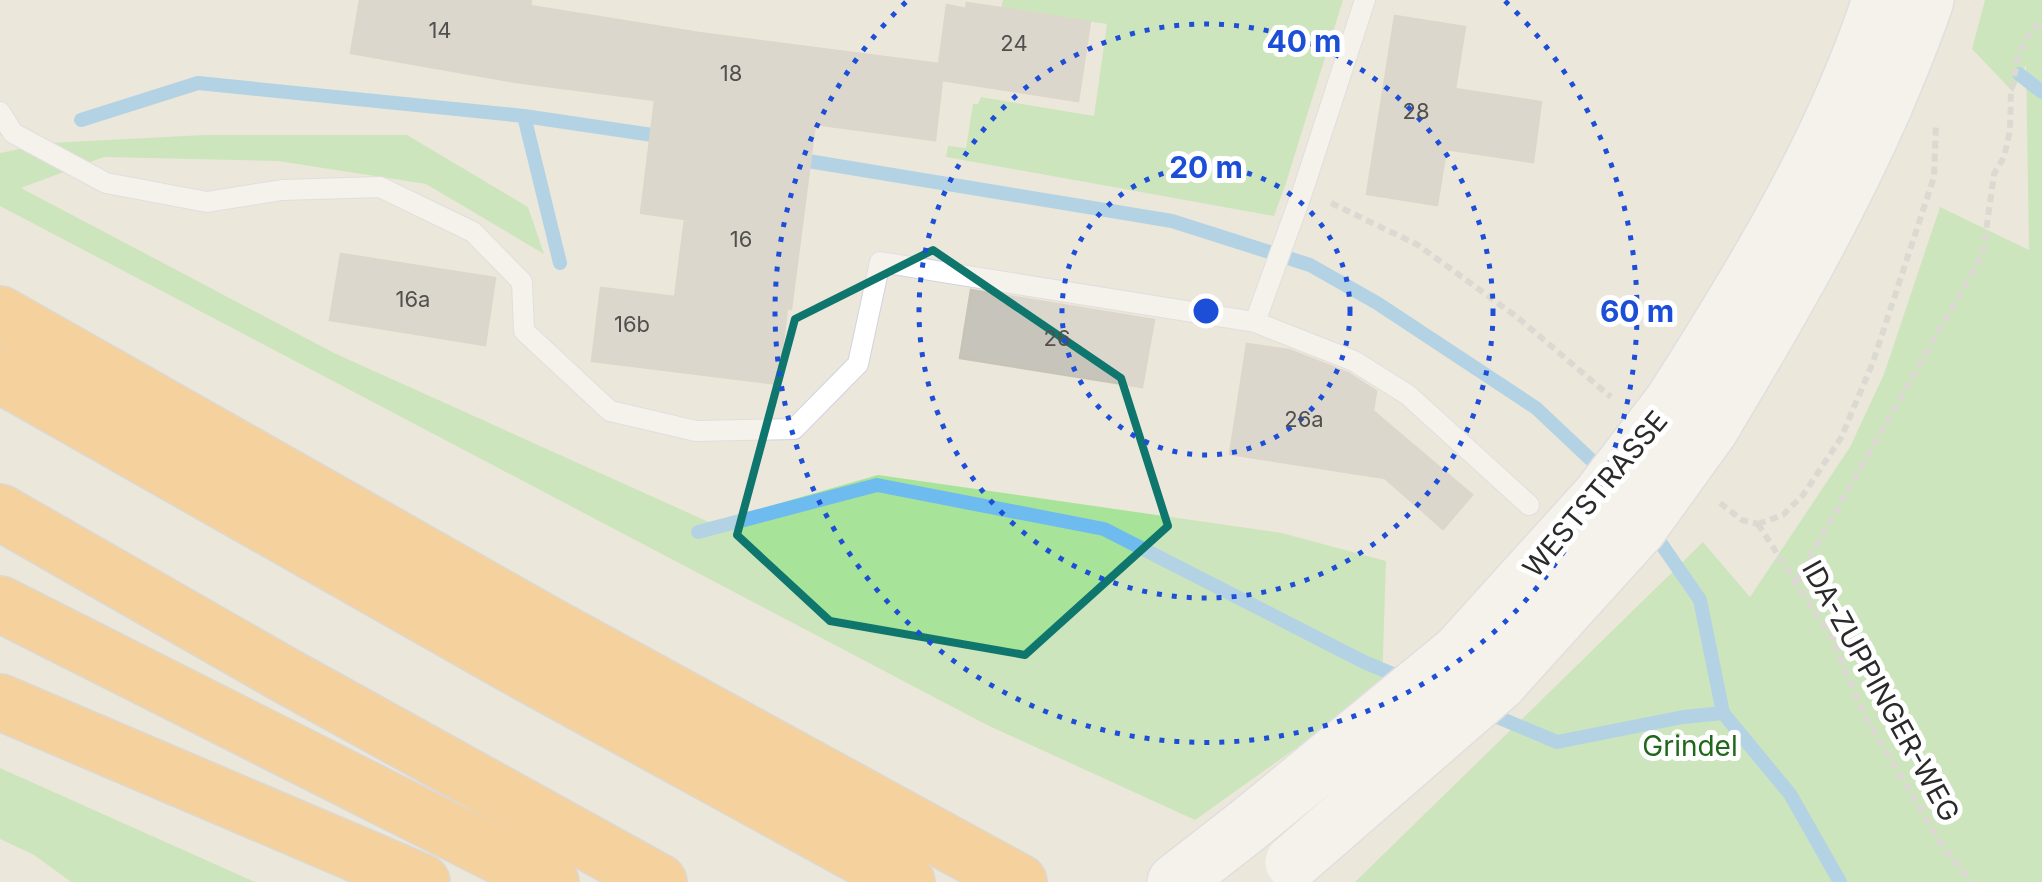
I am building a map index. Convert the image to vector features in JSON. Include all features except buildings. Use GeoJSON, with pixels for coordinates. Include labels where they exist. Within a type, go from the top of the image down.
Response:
{"type":"FeatureCollection","features":[{"type":"Feature","properties":{"kind":"highway"},"geometry":{"type":"LineString","coordinates":[[0,314],[547,624],[1019,882]]}},
{"type":"Feature","properties":{"kind":"highway"},"geometry":{"type":"LineString","coordinates":[[0,375],[499,658],[907,882]]}},
{"type":"Feature","properties":{"kind":"highway"},"geometry":{"type":"LineString","coordinates":[[0,512],[659,882]]}},
{"type":"Feature","properties":{"kind":"highway"},"geometry":{"type":"LineString","coordinates":[[0,604],[551,882]]}},
{"type":"Feature","properties":{"kind":"highway"},"geometry":{"type":"LineString","coordinates":[[0,702],[422,882]]}},
{"type":"Feature","properties":{"kind":"main road","name":"WESTSTRASSE"},"geometry":{"type":"LineString","coordinates":[[1267,882],[1499,683],[1640,526],[1668,414],[1740,296],[1818,152],[1880,0]]}},
{"type":"Feature","properties":{"kind":"main road","name":"WESTSTRASSE"},"geometry":{"type":"LineString","coordinates":[[1175,882],[1458,652],[1600,496],[1668,414],[1781,311],[1858,165],[1926,0]]}},
{"type":"Feature","properties":{"kind":"lane"},"geometry":{"type":"LineString","coordinates":[[1257,316],[1304,190],[1365,0]]}},
{"type":"Feature","properties":{"kind":"lane"},"geometry":{"type":"LineString","coordinates":[[0,112],[13,133],[106,183],[207,202],[282,190],[380,186],[473,232],[522,282],[524,331],[610,411],[696,431],[794,428],[858,364],[880,262],[1257,316],[1354,360],[1408,395],[1530,505]]}},
{"type":"Feature","properties":{"kind":"path"},"geometry":{"type":"LineString","coordinates":[[1796,581],[1982,253],[1994,174],[2004,157],[2010,131],[2011,91],[2019,53],[2042,20]]}},
{"type":"Feature","properties":{"kind":"path"},"geometry":{"type":"LineString","coordinates":[[1714,497],[1742,520],[1758,524],[1782,515],[1803,494],[1841,438],[1873,362],[1934,177],[1936,112]]}},
{"type":"Feature","properties":{"kind":"path"},"geometry":{"type":"LineString","coordinates":[[1304,190],[1418,246],[1517,317],[1668,414]]}},
{"type":"Feature","properties":{"kind":"path","name":"IDA-ZUPPINGER-WEG"},"geometry":{"type":"LineString","coordinates":[[1758,524],[1830,634],[1866,716],[1943,847],[1972,882]]}},
{"type":"Feature","properties":{"kind":"highlighted area"},"geometry":{"type":"Polygon","coordinates":[[[933,250],[1121,378],[1168,526],[1025,655],[830,621],[737,535],[795,319],[933,250]]]}},
{"type":"Feature","properties":{"kind":"green space"},"geometry":{"type":"Polygon","coordinates":[[[1003,0],[1343,0],[1274,216],[946,157],[948,146],[966,148],[973,104],[978,104],[981,97],[1094,116],[1107,24],[1001,9],[1003,0]]]}},
{"type":"Feature","properties":{"kind":"green space","name":"Grindel"},"geometry":{"type":"Polygon","coordinates":[[[1985,0],[2042,0],[2042,882],[1355,882],[1703,542],[1750,597],[1850,447],[1884,374],[1940,207],[2029,250],[2026,65],[2013,92],[1972,49],[1985,0]]]}},
{"type":"Feature","properties":{"kind":"green space"},"geometry":{"type":"Polygon","coordinates":[[[204,135],[407,135],[528,207],[544,254],[426,184],[278,161],[104,157],[21,188],[334,353],[711,523],[878,475],[1282,533],[1386,561],[1382,687],[1195,820],[987,725],[0,206],[0,153],[49,143],[204,135]]]}},
{"type":"Feature","properties":{"kind":"green space"},"geometry":{"type":"Polygon","coordinates":[[[0,768],[255,882],[71,882],[34,855],[0,839],[0,768]]]}},
{"type":"Feature","properties":{"kind":"waterway"},"geometry":{"type":"LineString","coordinates":[[2019,74],[2042,92]]}},
{"type":"Feature","properties":{"kind":"waterway"},"geometry":{"type":"LineString","coordinates":[[81,120],[198,83],[524,116],[666,137]]}},
{"type":"Feature","properties":{"kind":"waterway"},"geometry":{"type":"LineString","coordinates":[[524,116],[560,263]]}},
{"type":"Feature","properties":{"kind":"waterway"},"geometry":{"type":"LineString","coordinates":[[796,159],[1172,221],[1310,265],[1377,303],[1536,408],[1605,473]]}},
{"type":"Feature","properties":{"kind":"waterway"},"geometry":{"type":"LineString","coordinates":[[698,532],[877,485],[1104,529],[1364,662],[1407,680]]}},
{"type":"Feature","properties":{"kind":"waterway"},"geometry":{"type":"LineString","coordinates":[[1653,532],[1700,600],[1723,713],[1790,794],[1840,882]]}},
{"type":"Feature","properties":{"kind":"waterway"},"geometry":{"type":"LineString","coordinates":[[1483,711],[1557,742],[1723,713]]}}]}
